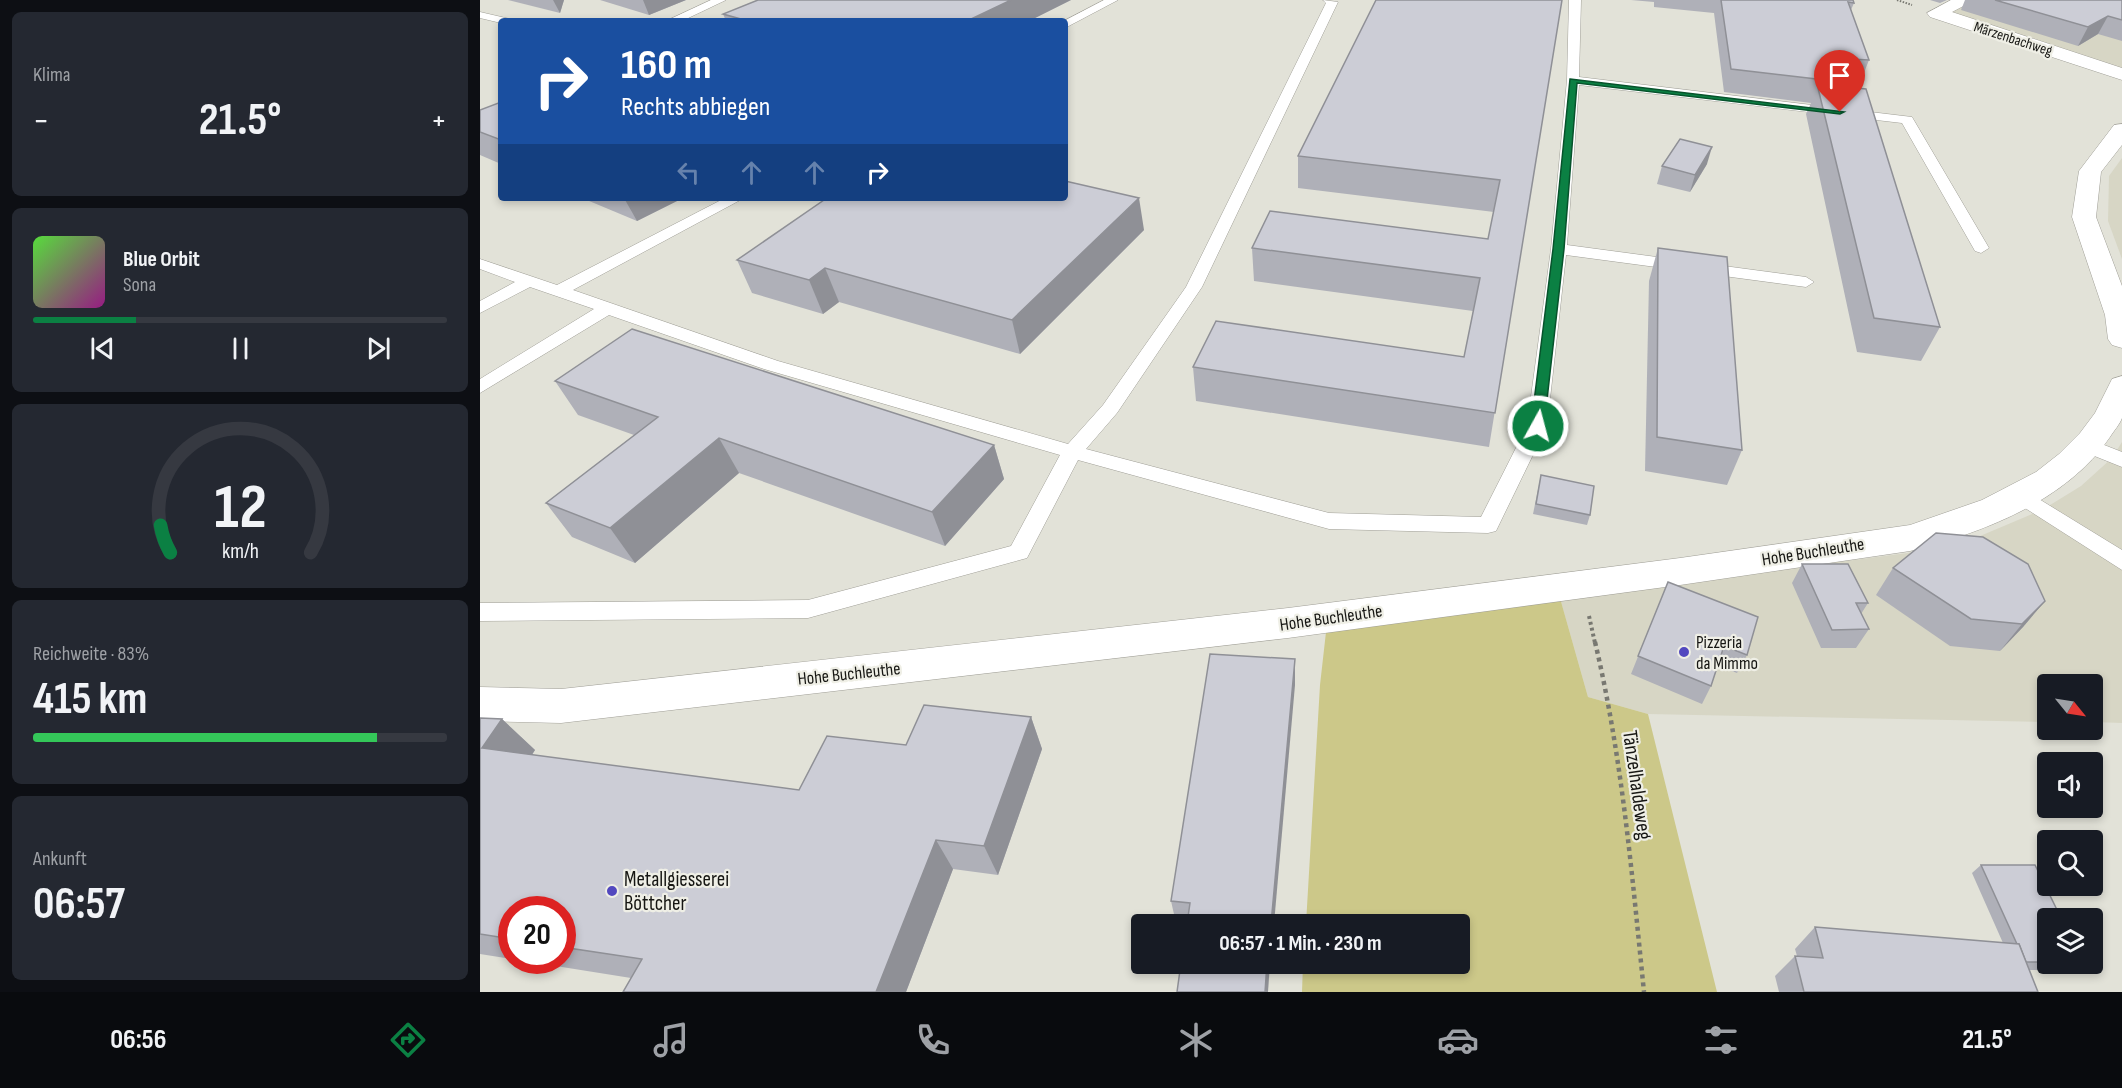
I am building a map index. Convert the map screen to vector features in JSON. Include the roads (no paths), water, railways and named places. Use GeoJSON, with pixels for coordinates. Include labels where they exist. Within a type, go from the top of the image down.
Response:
{"type":"FeatureCollection","features":[{"type":"Feature","properties":{"kind":"street","name":"Märzenbachweg"},"geometry":{"type":"LineString","coordinates":[[1966,0],[1936,13],[2122,74]]}},
{"type":"Feature","properties":{"kind":"street"},"geometry":{"type":"LineString","coordinates":[[2122,130],[2090,171],[2084,217],[2119,315],[2122,339]]}},
{"type":"Feature","properties":{"kind":"street","name":"Hohe Buchleuthe"},"geometry":{"type":"LineString","coordinates":[[480,704],[561,706],[1269,627],[1778,558],[1932,532],[2021,496],[2058,474],[2089,446],[2112,413],[2122,386]]}},
{"type":"Feature","properties":{"kind":"lane"},"geometry":{"type":"LineString","coordinates":[[679,18],[720,0]]}},
{"type":"Feature","properties":{"kind":"lane"},"geometry":{"type":"LineString","coordinates":[[1068,23],[1112,0]]}},
{"type":"Feature","properties":{"kind":"lane"},"geometry":{"type":"LineString","coordinates":[[480,612],[808,609],[1019,552],[1072,452],[1110,409],[1194,287],[1332,2],[1329,0]]}},
{"type":"Feature","properties":{"kind":"lane"},"geometry":{"type":"LineString","coordinates":[[480,264],[526,282],[610,307],[771,365],[1072,452],[1329,520],[1488,525],[1538,426],[1558,249],[1573,80],[1575,0]]}},
{"type":"Feature","properties":{"kind":"lane"},"geometry":{"type":"LineString","coordinates":[[480,15],[498,19]]}},
{"type":"Feature","properties":{"kind":"lane"},"geometry":{"type":"LineString","coordinates":[[1573,80],[1907,120],[1982,248]]}},
{"type":"Feature","properties":{"kind":"lane"},"geometry":{"type":"LineString","coordinates":[[559,291],[730,201]]}},
{"type":"Feature","properties":{"kind":"lane"},"geometry":{"type":"LineString","coordinates":[[1558,249],[1806,282]]}},
{"type":"Feature","properties":{"kind":"lane"},"geometry":{"type":"LineString","coordinates":[[480,308],[526,282]]}},
{"type":"Feature","properties":{"kind":"lane"},"geometry":{"type":"LineString","coordinates":[[480,387],[610,307]]}},
{"type":"Feature","properties":{"kind":"lane"},"geometry":{"type":"LineString","coordinates":[[2089,446],[2122,460]]}},
{"type":"Feature","properties":{"kind":"lane"},"geometry":{"type":"LineString","coordinates":[[2021,496],[2122,561]]}},
{"type":"Feature","properties":{"kind":"place","name":"Pizzeria da Mimmo"},"geometry":{"type":"Point","coordinates":[1684,652]}},
{"type":"Feature","properties":{"kind":"place","name":"Metallgiesserei Böttcher"},"geometry":{"type":"Point","coordinates":[612,891]}}]}
